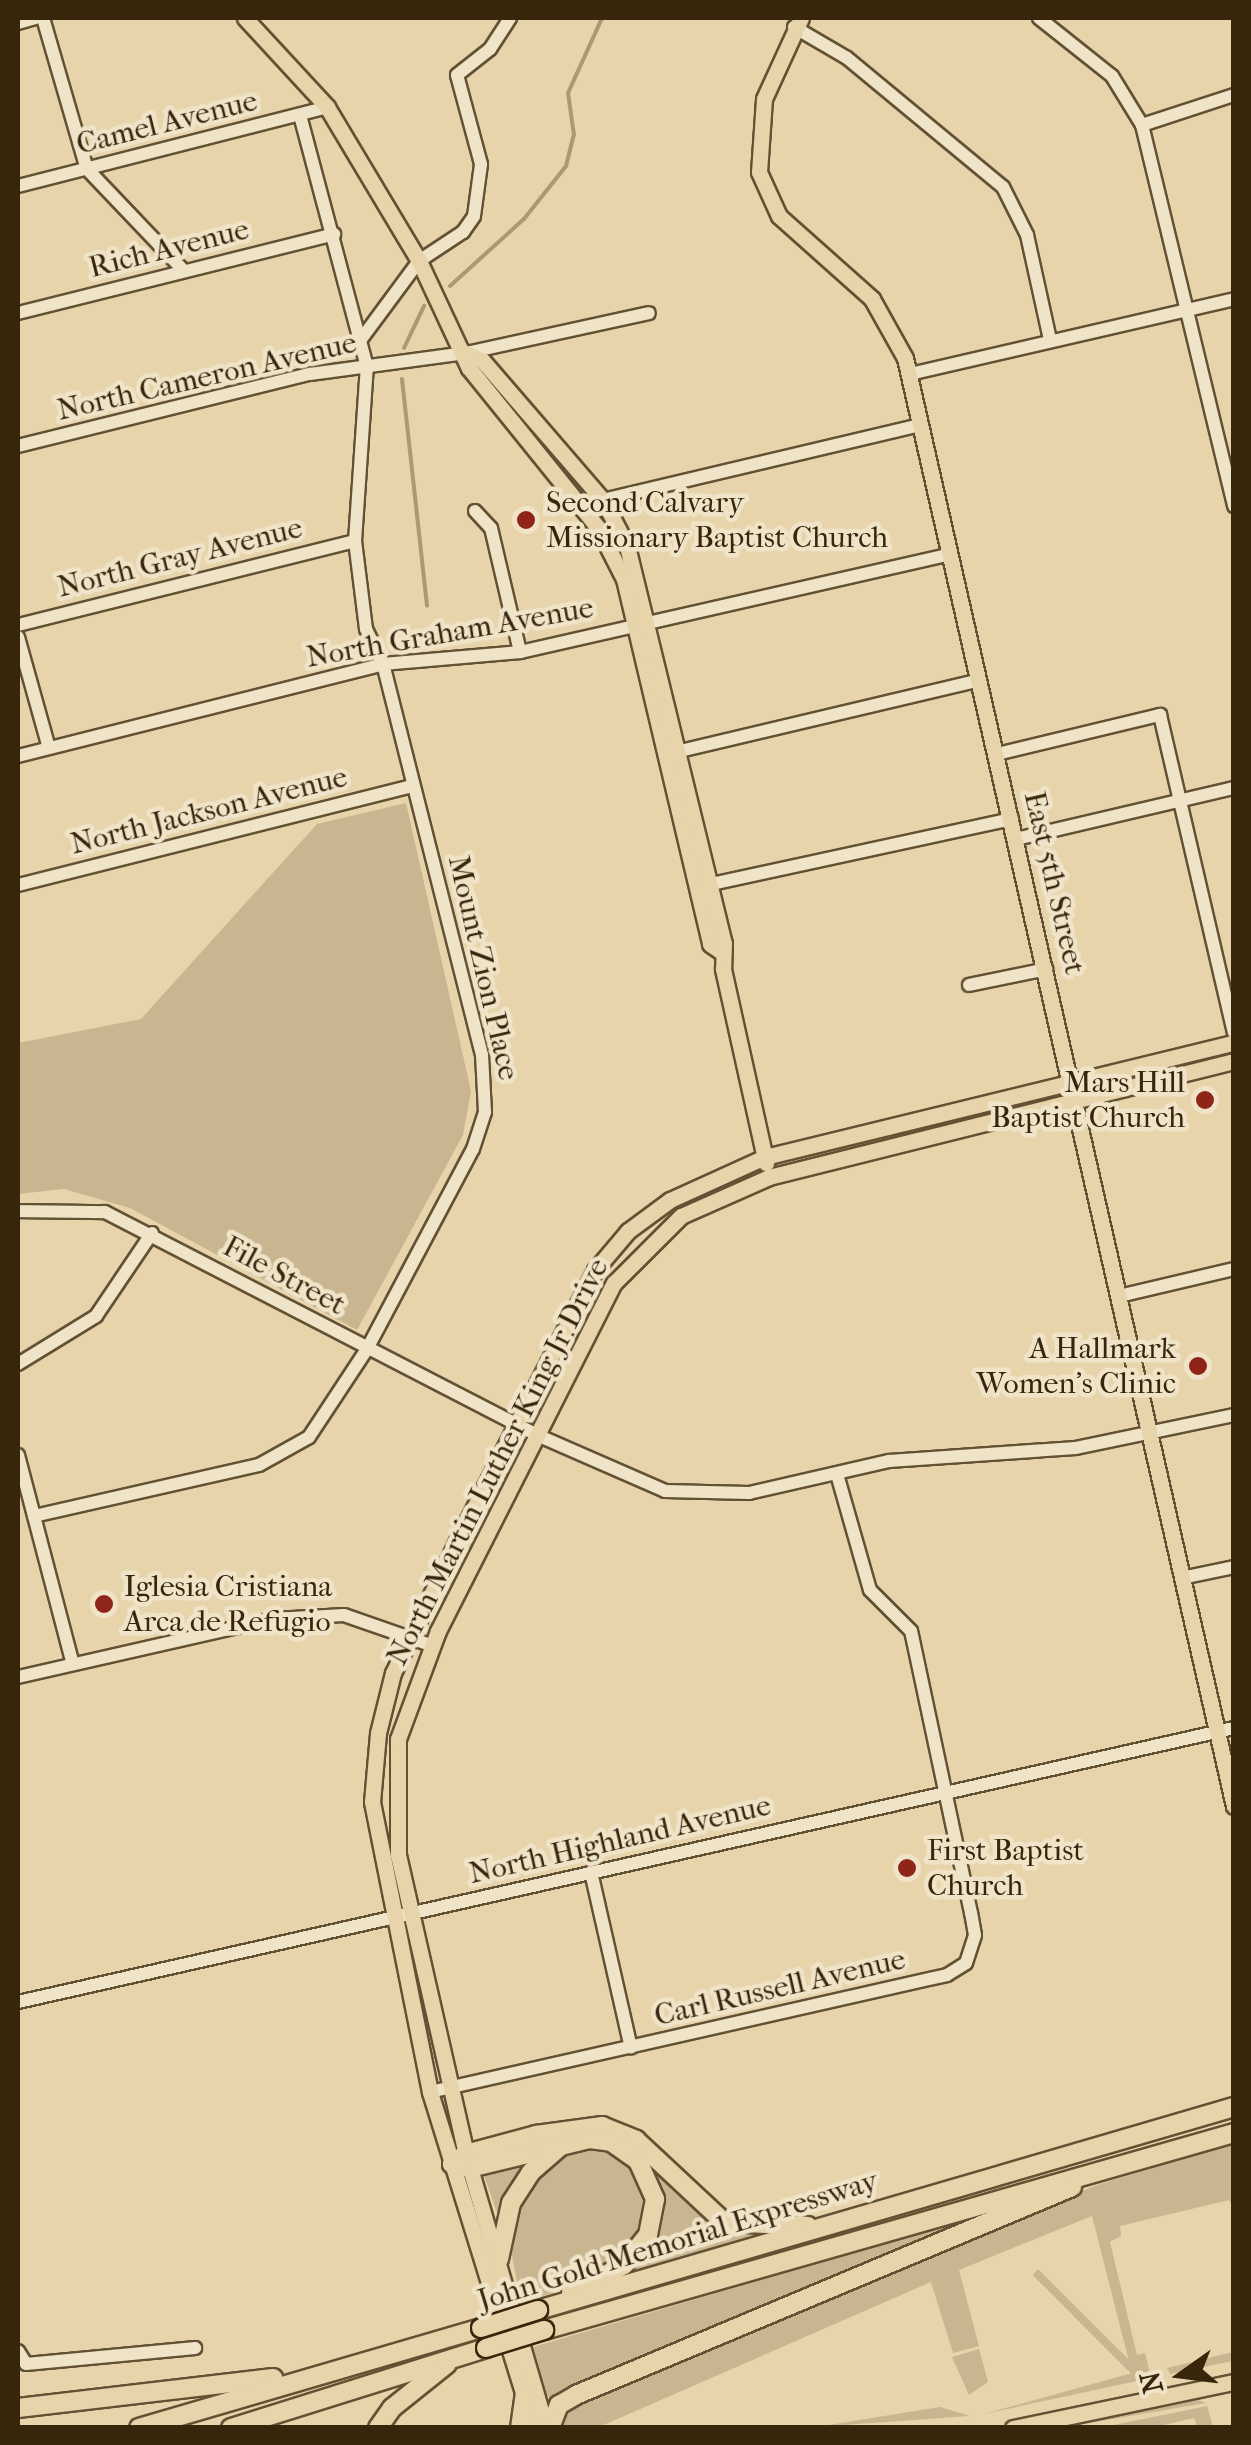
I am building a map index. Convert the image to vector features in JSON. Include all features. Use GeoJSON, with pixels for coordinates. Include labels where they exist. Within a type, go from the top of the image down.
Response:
{"type":"FeatureCollection","features":[{"type":"Feature","properties":{"kind":"highway","name":"John Gold Memorial Expressway"},"geometry":{"type":"LineString","coordinates":[[139,2428],[1234,2107]]}},
{"type":"Feature","properties":{"kind":"highway"},"geometry":{"type":"LineString","coordinates":[[462,2162],[574,2128],[615,2128],[724,2222],[749,2228],[828,2224]]}},
{"type":"Feature","properties":{"kind":"highway","name":"John Gold Memorial Expressway"},"geometry":{"type":"LineString","coordinates":[[231,2428],[544,2330],[1234,2133]]}},
{"type":"Feature","properties":{"kind":"highway"},"geometry":{"type":"LineString","coordinates":[[462,2162],[567,2141],[600,2140],[632,2154],[652,2185],[655,2210],[648,2236],[624,2264],[538,2310]]}},
{"type":"Feature","properties":{"kind":"highway"},"geometry":{"type":"LineString","coordinates":[[500,2259],[520,2186],[567,2141]]}},
{"type":"Feature","properties":{"kind":"highway"},"geometry":{"type":"LineString","coordinates":[[548,2428],[559,2405],[576,2395],[1123,2165]]}},
{"type":"Feature","properties":{"kind":"highway"},"geometry":{"type":"LineString","coordinates":[[378,2428],[392,2408],[458,2356]]}},
{"type":"Feature","properties":{"kind":"highway"},"geometry":{"type":"LineString","coordinates":[[18,2408],[348,2367]]}},
{"type":"Feature","properties":{"kind":"highway"},"geometry":{"type":"LineString","coordinates":[[520,2428],[525,2392]]}},
{"type":"Feature","properties":{"kind":"main road"},"geometry":{"type":"LineString","coordinates":[[245,18],[328,107],[419,261],[466,352],[469,368],[598,528],[624,578],[643,622],[680,751],[724,943],[720,951],[769,1176]]}},
{"type":"Feature","properties":{"kind":"main road","name":"East 5th Street"},"geometry":{"type":"LineString","coordinates":[[797,21],[760,120],[757,158],[764,188],[788,228],[883,312],[910,374],[1182,1578],[1225,1730],[1234,1806]]}},
{"type":"Feature","properties":{"kind":"main road"},"geometry":{"type":"LineString","coordinates":[[466,352],[482,360],[603,500],[627,546],[710,944],[720,951]]}},
{"type":"Feature","properties":{"kind":"main road"},"geometry":{"type":"LineString","coordinates":[[532,450],[543,448],[585,494],[603,500]]}},
{"type":"Feature","properties":{"kind":"main road","name":"North Martin Luther King Jr Drive"},"geometry":{"type":"LineString","coordinates":[[548,2428],[500,2259],[430,2092],[377,1849],[374,1768],[394,1673],[409,1637],[595,1270],[628,1231],[670,1200],[765,1157],[1234,1043]]}},
{"type":"Feature","properties":{"kind":"main road","name":"North Martin Luther King Jr Drive"},"geometry":{"type":"LineString","coordinates":[[534,2428],[462,2162],[398,1854],[394,1770],[430,1645],[614,1283],[644,1247],[681,1216],[769,1176],[1234,1061]]}},
{"type":"Feature","properties":{"kind":"main road"},"geometry":{"type":"LineString","coordinates":[[1013,2428],[1234,2382]]}},
{"type":"Feature","properties":{"kind":"street"},"geometry":{"type":"LineString","coordinates":[[18,23],[39,18],[87,169],[184,271]]}},
{"type":"Feature","properties":{"kind":"street"},"geometry":{"type":"LineString","coordinates":[[362,338],[419,261],[463,232],[474,216],[481,164],[457,75],[490,49],[510,18]]}},
{"type":"Feature","properties":{"kind":"street"},"geometry":{"type":"LineString","coordinates":[[1039,18],[1112,76],[1142,125],[1187,309],[1227,450],[1234,506]]}},
{"type":"Feature","properties":{"kind":"street"},"geometry":{"type":"LineString","coordinates":[[797,21],[1003,187],[1026,235],[1050,340]]}},
{"type":"Feature","properties":{"kind":"street"},"geometry":{"type":"LineString","coordinates":[[1142,125],[1234,95]]}},
{"type":"Feature","properties":{"kind":"street","name":"Camel Avenue"},"geometry":{"type":"LineString","coordinates":[[18,186],[328,107]]}},
{"type":"Feature","properties":{"kind":"street","name":"Mount Zion Place"},"geometry":{"type":"LineString","coordinates":[[34,1516],[277,1458],[320,1427],[367,1349],[473,1149],[488,1094],[383,664],[366,629],[355,540],[367,367],[300,116]]}},
{"type":"Feature","properties":{"kind":"street","name":"Rich Avenue"},"geometry":{"type":"LineString","coordinates":[[18,314],[334,234]]}},
{"type":"Feature","properties":{"kind":"street"},"geometry":{"type":"LineString","coordinates":[[910,374],[1234,299]]}},
{"type":"Feature","properties":{"kind":"street","name":"North Cameron Avenue"},"geometry":{"type":"LineString","coordinates":[[18,446],[310,374],[466,352],[648,313]]}},
{"type":"Feature","properties":{"kind":"street"},"geometry":{"type":"LineString","coordinates":[[603,500],[921,426]]}},
{"type":"Feature","properties":{"kind":"street"},"geometry":{"type":"LineString","coordinates":[[475,511],[491,528],[520,652]]}},
{"type":"Feature","properties":{"kind":"street","name":"North Gray Avenue"},"geometry":{"type":"LineString","coordinates":[[18,624],[355,540]]}},
{"type":"Feature","properties":{"kind":"street","name":"North Graham Avenue"},"geometry":{"type":"LineString","coordinates":[[18,756],[383,664],[520,652],[951,554]]}},
{"type":"Feature","properties":{"kind":"street"},"geometry":{"type":"LineString","coordinates":[[18,636],[49,748]]}},
{"type":"Feature","properties":{"kind":"street"},"geometry":{"type":"LineString","coordinates":[[680,751],[980,680]]}},
{"type":"Feature","properties":{"kind":"street"},"geometry":{"type":"LineString","coordinates":[[997,754],[1160,716],[1234,1032]]}},
{"type":"Feature","properties":{"kind":"street","name":"North Jackson Avenue"},"geometry":{"type":"LineString","coordinates":[[18,884],[412,786]]}},
{"type":"Feature","properties":{"kind":"street"},"geometry":{"type":"LineString","coordinates":[[1016,839],[1234,788]]}},
{"type":"Feature","properties":{"kind":"street"},"geometry":{"type":"LineString","coordinates":[[710,884],[1012,819]]}},
{"type":"Feature","properties":{"kind":"street"},"geometry":{"type":"LineString","coordinates":[[969,985],[1046,969]]}},
{"type":"Feature","properties":{"kind":"street","name":"File Street"},"geometry":{"type":"LineString","coordinates":[[18,1211],[105,1212],[537,1435],[665,1492],[749,1493],[911,1458],[1042,1452],[1234,1416]]}},
{"type":"Feature","properties":{"kind":"street"},"geometry":{"type":"LineString","coordinates":[[18,1364],[96,1316],[152,1233]]}},
{"type":"Feature","properties":{"kind":"street"},"geometry":{"type":"LineString","coordinates":[[1119,1296],[1234,1269]]}},
{"type":"Feature","properties":{"kind":"street"},"geometry":{"type":"LineString","coordinates":[[18,1455],[73,1664]]}},
{"type":"Feature","properties":{"kind":"street"},"geometry":{"type":"LineString","coordinates":[[837,1474],[870,1590],[911,1631],[947,1792]]}},
{"type":"Feature","properties":{"kind":"street"},"geometry":{"type":"LineString","coordinates":[[1182,1578],[1234,1567]]}},
{"type":"Feature","properties":{"kind":"street"},"geometry":{"type":"LineString","coordinates":[[18,1677],[274,1619],[344,1615],[430,1645]]}},
{"type":"Feature","properties":{"kind":"street","name":"North Highland Avenue"},"geometry":{"type":"LineString","coordinates":[[18,2002],[1225,1730]]}},
{"type":"Feature","properties":{"kind":"street","name":"Carl Russell Avenue"},"geometry":{"type":"LineString","coordinates":[[430,2092],[947,1975],[966,1964],[975,1935],[947,1792]]}},
{"type":"Feature","properties":{"kind":"street"},"geometry":{"type":"LineString","coordinates":[[591,1872],[631,2048]]}},
{"type":"Feature","properties":{"kind":"street"},"geometry":{"type":"LineString","coordinates":[[18,2352],[26,2364],[196,2348]]}},
{"type":"Feature","properties":{"kind":"shaded area"},"geometry":{"type":"Polygon","coordinates":[[[406,803],[471,1091],[463,1135],[357,1330],[130,1208],[64,1189],[18,1194],[18,1043],[141,1019],[317,824],[406,803]]]}},
{"type":"Feature","properties":{"kind":"shaded area"},"geometry":{"type":"Polygon","coordinates":[[[1233,2144],[1233,2207],[1229,2200],[1120,2226],[1121,2236],[1110,2242],[1137,2355],[1145,2353],[1151,2378],[984,2414],[1132,2373],[1092,2216],[959,2270],[979,2346],[953,2353],[931,2282],[599,2427],[560,2427],[560,2419],[581,2399],[1097,2185],[1233,2144]]]}},
{"type":"Feature","properties":{"kind":"shaded area"},"geometry":{"type":"Polygon","coordinates":[[[601,2145],[630,2160],[648,2196],[644,2228],[622,2257],[570,2287],[521,2303],[510,2245],[519,2200],[553,2157],[601,2145]]]}},
{"type":"Feature","properties":{"kind":"shaded area"},"geometry":{"type":"Polygon","coordinates":[[[547,2150],[500,2221],[482,2170],[547,2150]]]}},
{"type":"Feature","properties":{"kind":"shaded area"},"geometry":{"type":"Polygon","coordinates":[[[658,2171],[715,2225],[766,2234],[611,2280],[629,2266],[658,2186],[658,2171]]]}},
{"type":"Feature","properties":{"kind":"shaded area"},"geometry":{"type":"Polygon","coordinates":[[[993,2212],[554,2398],[547,2396],[533,2347],[993,2212]]]}},
{"type":"Feature","properties":{"kind":"shaded area"},"geometry":{"type":"Polygon","coordinates":[[[1038,2269],[1150,2381],[1144,2387],[1033,2275],[1038,2269]]]}},
{"type":"Feature","properties":{"kind":"shaded area"},"geometry":{"type":"Polygon","coordinates":[[[979,2349],[988,2382],[969,2395],[952,2357],[979,2349]]]}},
{"type":"Feature","properties":{"kind":"shaded area"},"geometry":{"type":"Polygon","coordinates":[[[1233,2352],[1233,2361],[1170,2374],[1167,2368],[1233,2352]]]}},
{"type":"Feature","properties":{"kind":"shaded area"},"geometry":{"type":"Polygon","coordinates":[[[1198,2400],[1206,2403],[1066,2427],[1198,2400]]]}},
{"type":"Feature","properties":{"kind":"shaded area"},"geometry":{"type":"Polygon","coordinates":[[[1207,2406],[1213,2427],[1197,2426],[1194,2418],[1155,2427],[1104,2427],[1207,2406]]]}},
{"type":"Feature","properties":{"kind":"shaded area"},"geometry":{"type":"Polygon","coordinates":[[[940,2407],[970,2416],[816,2427],[940,2407]]]}},
{"type":"Feature","properties":{"kind":"waterway"},"geometry":{"type":"LineString","coordinates":[[450,286],[524,219],[566,166],[574,135],[568,93],[602,18]]}},
{"type":"Feature","properties":{"kind":"waterway"},"geometry":{"type":"LineString","coordinates":[[404,348],[424,306]]}},
{"type":"Feature","properties":{"kind":"waterway"},"geometry":{"type":"LineString","coordinates":[[402,379],[427,606]]}},
{"type":"Feature","properties":{"kind":"place","name":"Second Calvary Missionary Baptist Church"},"geometry":{"type":"Point","coordinates":[526,520]}},
{"type":"Feature","properties":{"kind":"place","name":"Mars Hill Baptist Church"},"geometry":{"type":"Point","coordinates":[1205,1100]}},
{"type":"Feature","properties":{"kind":"place","name":"A Hallmark Women's Clinic"},"geometry":{"type":"Point","coordinates":[1198,1366]}},
{"type":"Feature","properties":{"kind":"place","name":"Iglesia Cristiana Arca de Refugio"},"geometry":{"type":"Point","coordinates":[104,1604]}},
{"type":"Feature","properties":{"kind":"place","name":"First Baptist Church"},"geometry":{"type":"Point","coordinates":[907,1868]}}]}
